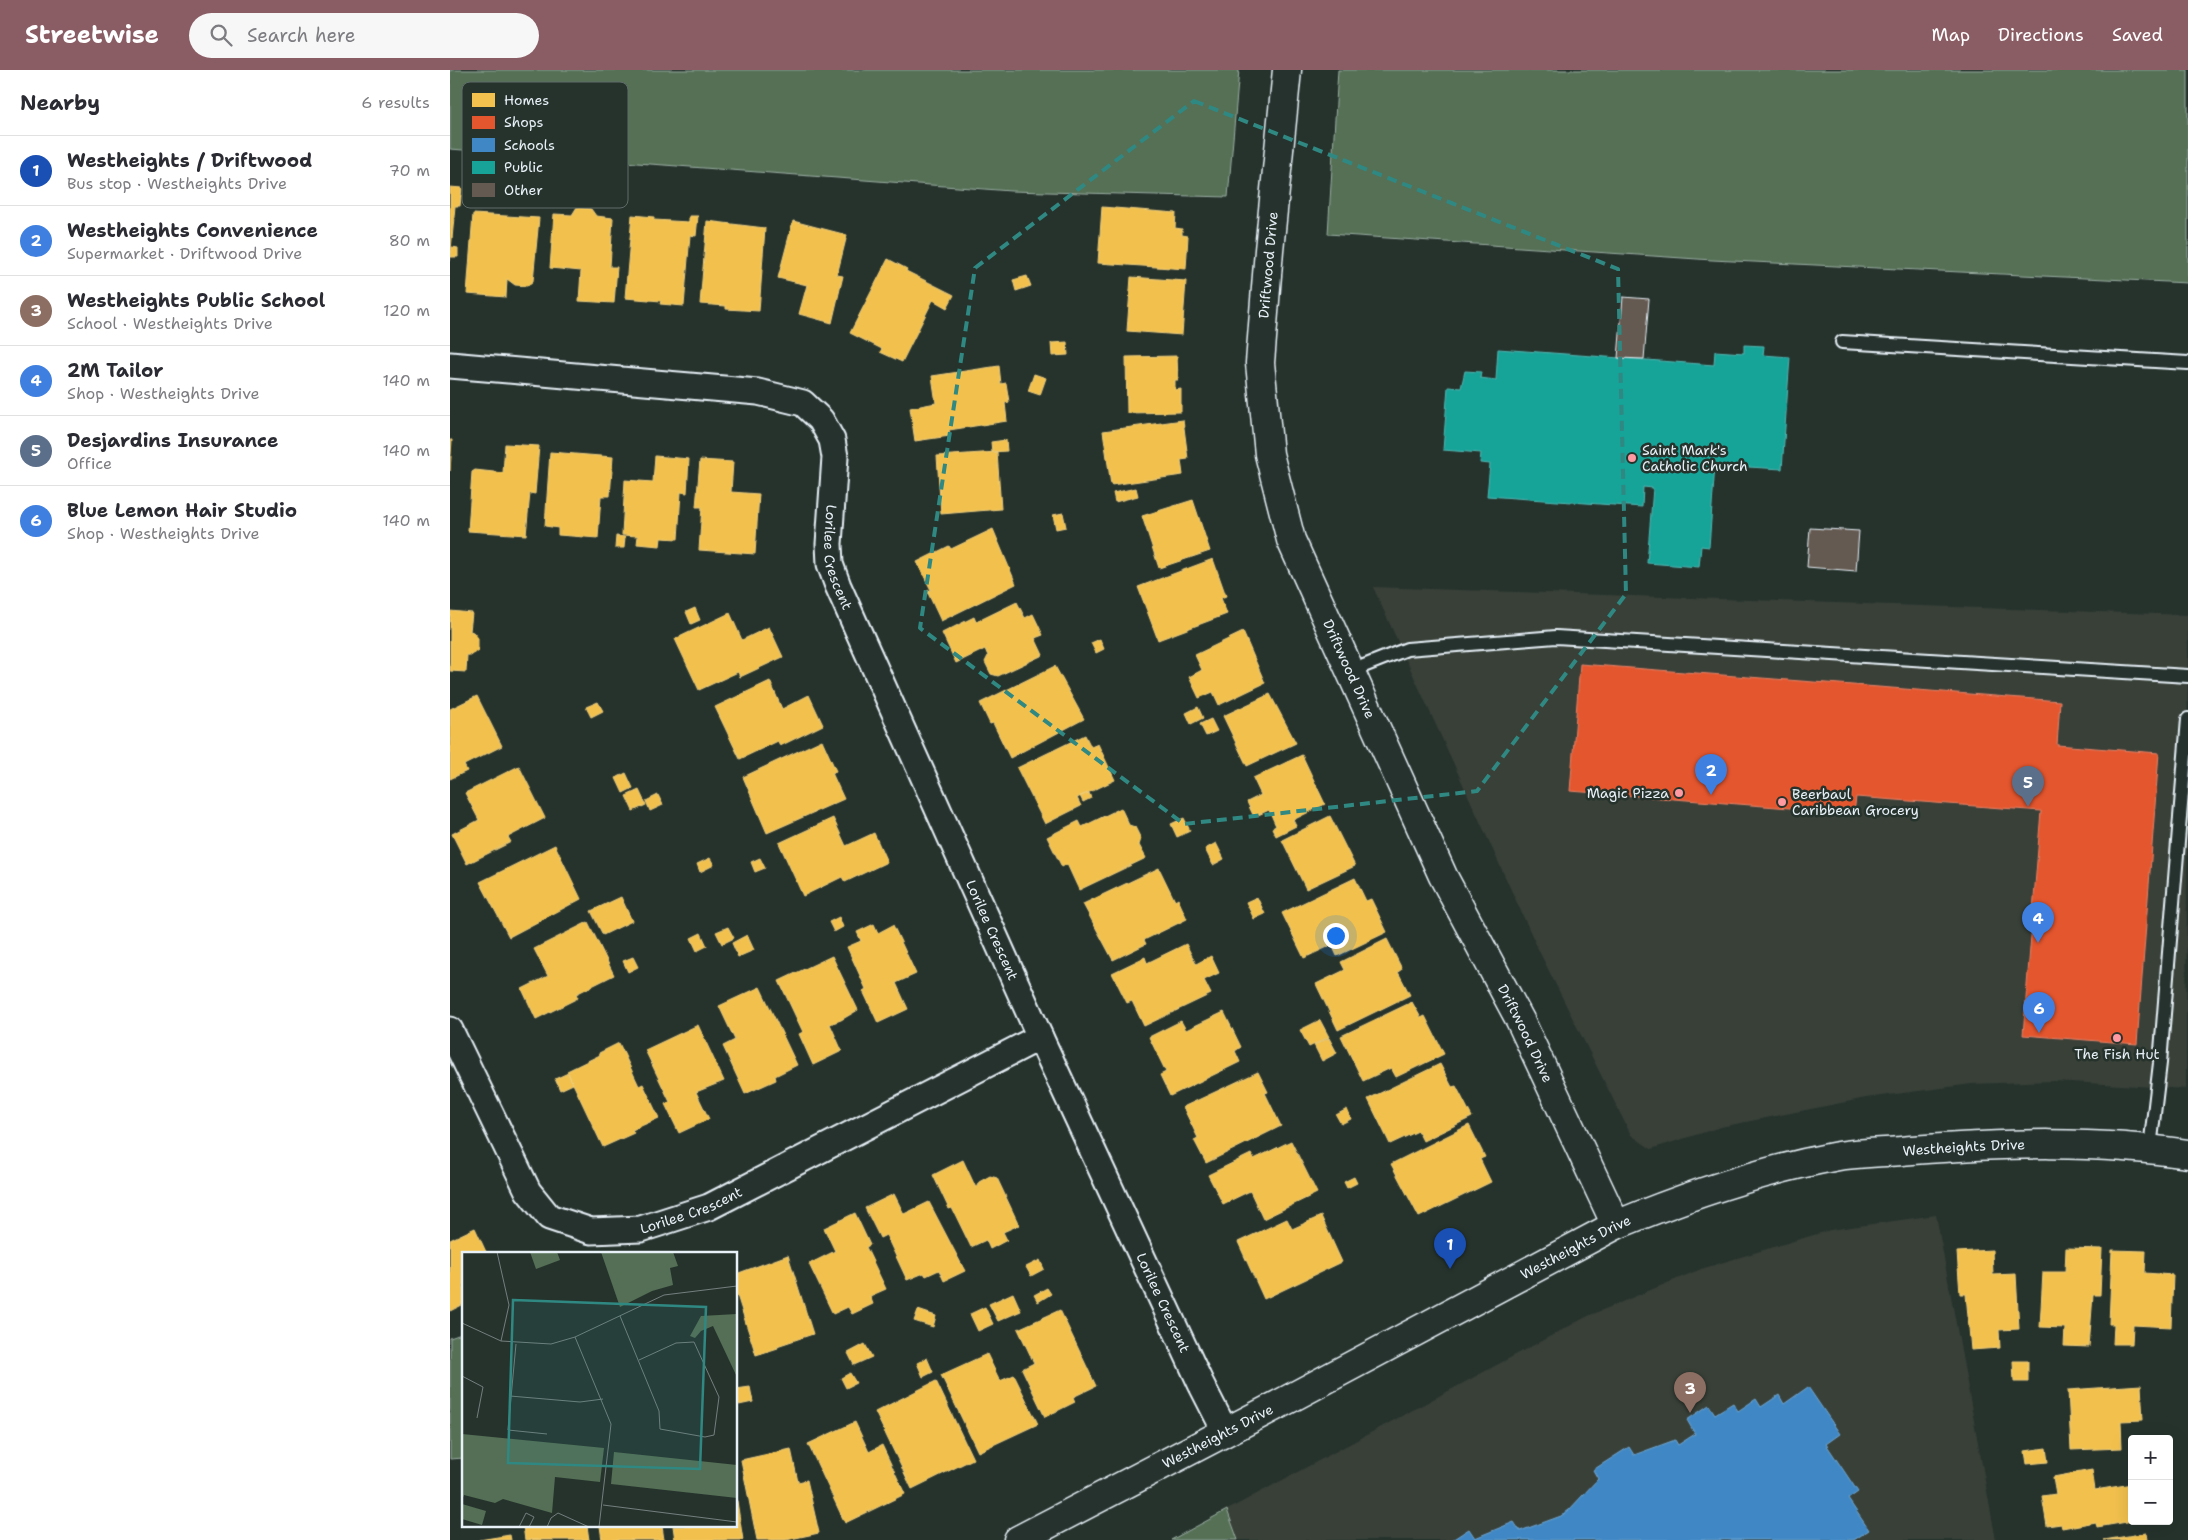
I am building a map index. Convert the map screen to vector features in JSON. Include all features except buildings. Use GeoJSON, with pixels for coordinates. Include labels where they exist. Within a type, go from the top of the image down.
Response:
{"type":"FeatureCollection","features":[{"type":"Feature","properties":{"kind":"street","name":"Driftwood Drive"},"geometry":{"type":"LineString","coordinates":[[1287,70],[1260,363],[1269,454],[1291,540],[1443,876],[1520,1020],[1616,1225]]}},
{"type":"Feature","properties":{"kind":"street","name":"Lorilee Crescent"},"geometry":{"type":"LineString","coordinates":[[450,365],[758,392],[803,403],[821,420],[832,440],[836,457],[830,564],[1040,1037],[1201,1384],[1226,1431]]}},
{"type":"Feature","properties":{"kind":"street","name":"Lorilee Crescent"},"geometry":{"type":"LineString","coordinates":[[450,1030],[528,1191],[549,1217],[591,1231],[641,1229],[709,1207],[1040,1037]]}},
{"type":"Feature","properties":{"kind":"street","name":"Westheights Drive"},"geometry":{"type":"LineString","coordinates":[[1018,1540],[1616,1225],[1655,1209],[1762,1175],[1834,1157],[2019,1144],[2150,1148],[2188,1154]]}},
{"type":"Feature","properties":{"kind":"lane"},"geometry":{"type":"LineString","coordinates":[[1842,342],[2188,363]]}},
{"type":"Feature","properties":{"kind":"lane"},"geometry":{"type":"LineString","coordinates":[[1351,671],[1407,649],[1556,637],[2188,676]]}},
{"type":"Feature","properties":{"kind":"lane"},"geometry":{"type":"LineString","coordinates":[[2150,1148],[2160,1063],[2188,719]]}},
{"type":"Feature","properties":{"kind":"highlighted area"},"geometry":{"type":"Polygon","coordinates":[[[1194,101],[1618,269],[1626,594],[1477,791],[1184,824],[920,628],[975,268],[1194,101]]]}},
{"type":"Feature","properties":{"kind":"shaded area"},"geometry":{"type":"Polygon","coordinates":[[[1373,587],[2188,615],[2186,1089],[2054,1081],[1972,1084],[1866,1098],[1721,1127],[1651,1149],[1631,1135],[1539,951],[1373,587]]]}},
{"type":"Feature","properties":{"kind":"shaded area"},"geometry":{"type":"Polygon","coordinates":[[[1936,1215],[1996,1540],[1238,1540],[1227,1510],[1588,1316],[1701,1269],[1830,1230],[1936,1215]]]}},
{"type":"Feature","properties":{"kind":"green space"},"geometry":{"type":"Polygon","coordinates":[[[450,70],[1239,70],[1228,197],[1011,191],[628,162],[628,82],[462,82],[462,150],[450,149],[450,70]]]}},
{"type":"Feature","properties":{"kind":"green space"},"geometry":{"type":"Polygon","coordinates":[[[1338,70],[2188,70],[2188,283],[1712,260],[1328,234],[1338,70]]]}},
{"type":"Feature","properties":{"kind":"green space"},"geometry":{"type":"Polygon","coordinates":[[[462,1334],[462,1458],[450,1459],[450,1338],[462,1334]]]}},
{"type":"Feature","properties":{"kind":"green space"},"geometry":{"type":"Polygon","coordinates":[[[1227,1510],[1238,1540],[1171,1540],[1227,1510]]]}},
{"type":"Feature","properties":{"kind":"place","name":"Saint Mark's Catholic Church"},"geometry":{"type":"Point","coordinates":[1632,458]}},
{"type":"Feature","properties":{"kind":"place","name":"Magic Pizza"},"geometry":{"type":"Point","coordinates":[1679,793]}},
{"type":"Feature","properties":{"kind":"place","name":"Westheights Convenience"},"geometry":{"type":"Point","coordinates":[1711,795]}},
{"type":"Feature","properties":{"kind":"place","name":"Beerbaul Caribbean Grocery"},"geometry":{"type":"Point","coordinates":[1782,802]}},
{"type":"Feature","properties":{"kind":"place","name":"Desjardins Insurance"},"geometry":{"type":"Point","coordinates":[2028,807]}},
{"type":"Feature","properties":{"kind":"place","name":"2M Tailor"},"geometry":{"type":"Point","coordinates":[2038,943]}},
{"type":"Feature","properties":{"kind":"place","name":"Blue Lemon Hair Studio"},"geometry":{"type":"Point","coordinates":[2039,1033]}},
{"type":"Feature","properties":{"kind":"place","name":"The Fish Hut"},"geometry":{"type":"Point","coordinates":[2117,1038]}},
{"type":"Feature","properties":{"kind":"place","name":"Westheights / Driftwood"},"geometry":{"type":"Point","coordinates":[1450,1269]}},
{"type":"Feature","properties":{"kind":"place","name":"Westheights Public School"},"geometry":{"type":"Point","coordinates":[1690,1413]}}]}
